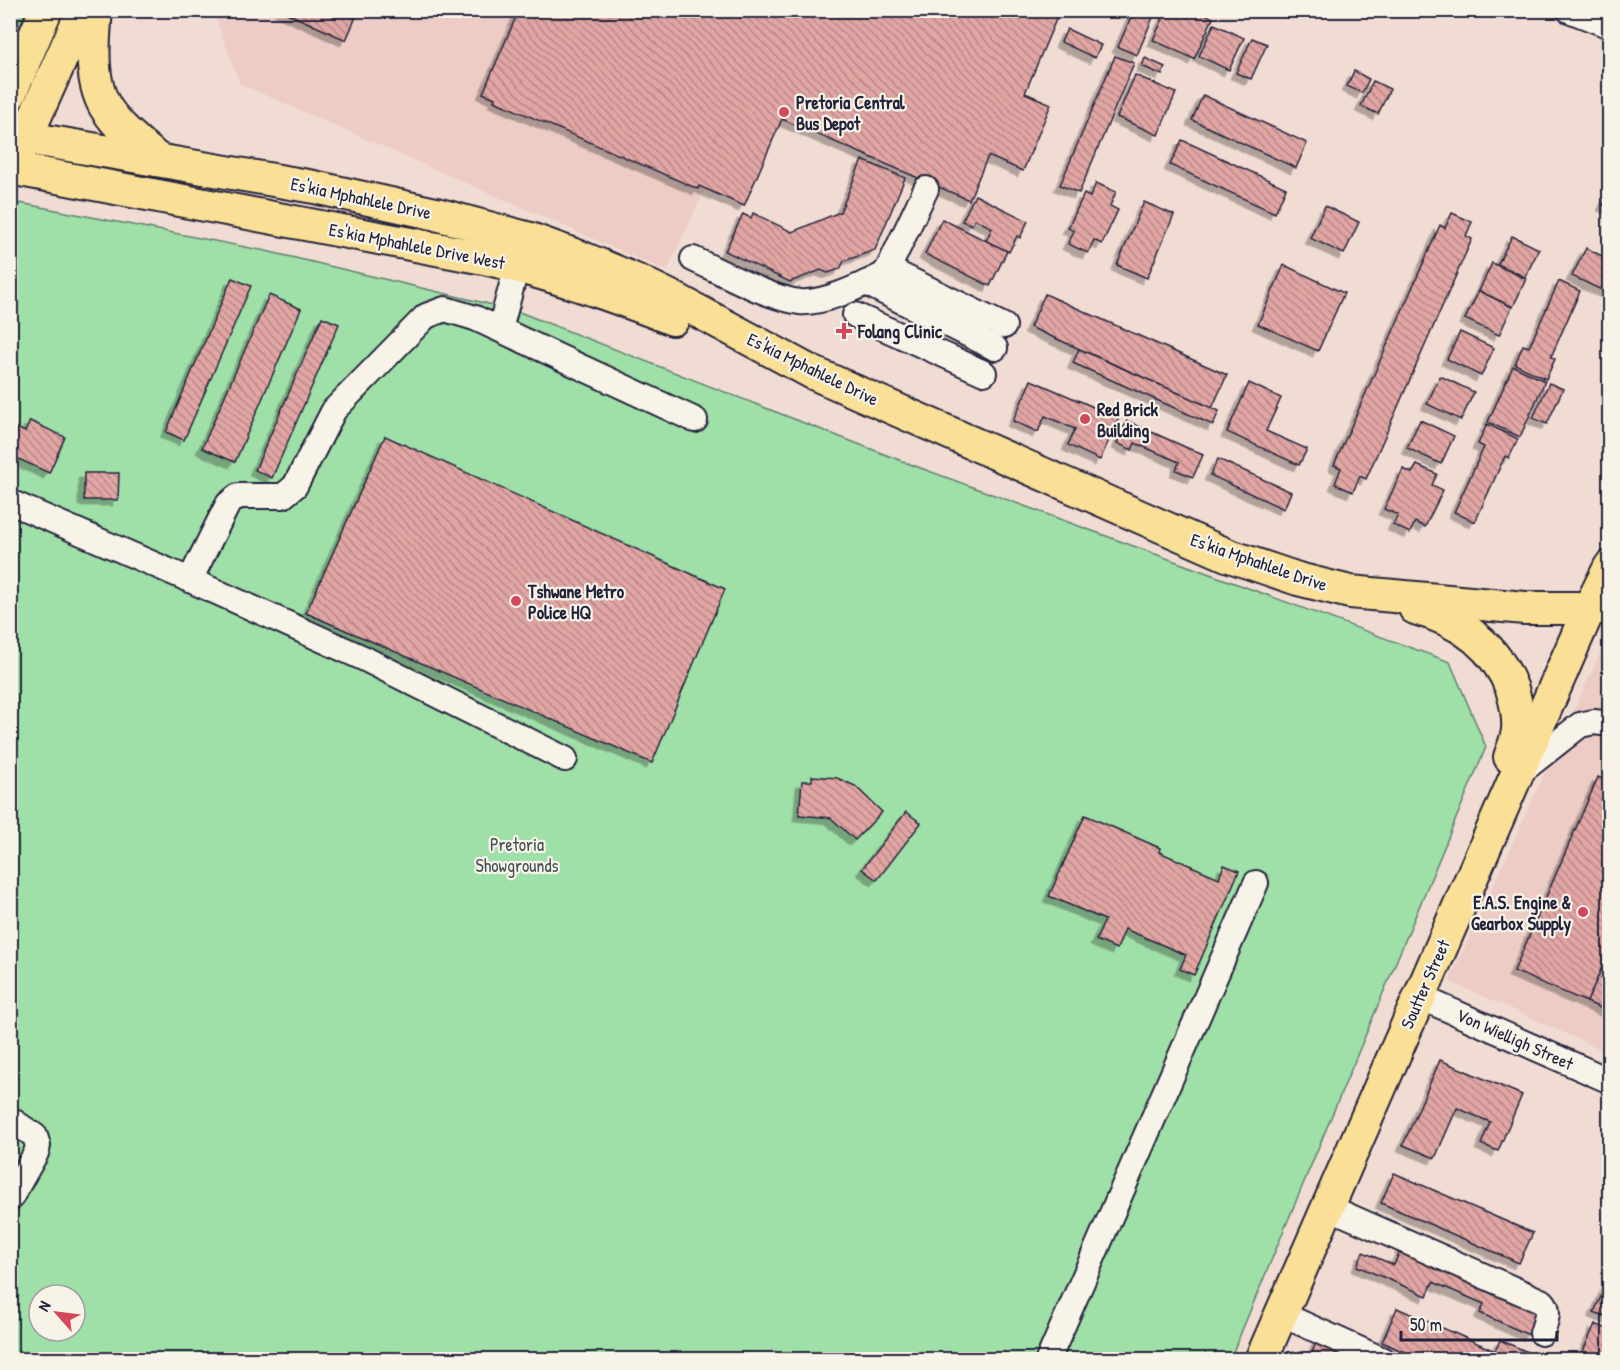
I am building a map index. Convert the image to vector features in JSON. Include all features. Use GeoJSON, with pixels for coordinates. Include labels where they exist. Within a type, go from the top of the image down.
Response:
{"type":"FeatureCollection","features":[{"type":"Feature","properties":{"kind":"main road"},"geometry":{"type":"LineString","coordinates":[[10,94],[46,10]]}},
{"type":"Feature","properties":{"kind":"main road"},"geometry":{"type":"LineString","coordinates":[[11,169],[18,136],[83,10]]}},
{"type":"Feature","properties":{"kind":"main road"},"geometry":{"type":"LineString","coordinates":[[96,10],[95,69],[99,93],[108,111],[158,160]]}},
{"type":"Feature","properties":{"kind":"main road","name":"Es'kia Mphahlele Drive"},"geometry":{"type":"LineString","coordinates":[[18,136],[314,187],[436,214],[530,239],[585,259],[671,297],[811,372],[1227,555],[1298,579],[1350,592],[1525,608],[1599,609]]}},
{"type":"Feature","properties":{"kind":"main road","name":"Es'kia Mphahlele Drive West"},"geometry":{"type":"LineString","coordinates":[[11,169],[517,266],[635,304],[811,372]]}},
{"type":"Feature","properties":{"kind":"main road","name":"Soutter Street"},"geometry":{"type":"LineString","coordinates":[[1266,1358],[1281,1314],[1516,776],[1599,609],[1610,567]]}},
{"type":"Feature","properties":{"kind":"main road"},"geometry":{"type":"LineString","coordinates":[[1350,592],[1425,611],[1450,621],[1467,630],[1490,650],[1506,673],[1516,700],[1518,731],[1485,849]]}},
{"type":"Feature","properties":{"kind":"street"},"geometry":{"type":"LineString","coordinates":[[1569,10],[1610,26]]}},
{"type":"Feature","properties":{"kind":"street"},"geometry":{"type":"LineString","coordinates":[[693,259],[777,297],[802,302],[817,300],[884,276],[926,189]]}},
{"type":"Feature","properties":{"kind":"street"},"geometry":{"type":"LineString","coordinates":[[500,329],[517,266]]}},
{"type":"Feature","properties":{"kind":"street"},"geometry":{"type":"LineString","coordinates":[[888,269],[1004,326]]}},
{"type":"Feature","properties":{"kind":"street"},"geometry":{"type":"LineString","coordinates":[[866,284],[994,348]]}},
{"type":"Feature","properties":{"kind":"street"},"geometry":{"type":"LineString","coordinates":[[190,580],[228,504],[238,496],[283,496],[295,486],[334,410],[426,316],[445,309],[500,329],[695,420]]}},
{"type":"Feature","properties":{"kind":"street"},"geometry":{"type":"LineString","coordinates":[[855,315],[984,373]]}},
{"type":"Feature","properties":{"kind":"street"},"geometry":{"type":"LineString","coordinates":[[10,502],[363,658],[565,759]]}},
{"type":"Feature","properties":{"kind":"street"},"geometry":{"type":"LineString","coordinates":[[1516,776],[1580,725],[1594,722],[1610,724]]}},
{"type":"Feature","properties":{"kind":"street"},"geometry":{"type":"LineString","coordinates":[[1048,1359],[1256,883]]}},
{"type":"Feature","properties":{"kind":"street","name":"Von Wielligh Street"},"geometry":{"type":"LineString","coordinates":[[1420,997],[1610,1081]]}},
{"type":"Feature","properties":{"kind":"street"},"geometry":{"type":"LineString","coordinates":[[10,1119],[35,1136],[38,1146],[10,1199]]}},
{"type":"Feature","properties":{"kind":"street"},"geometry":{"type":"LineString","coordinates":[[1330,1202],[1545,1286]]}},
{"type":"Feature","properties":{"kind":"street"},"geometry":{"type":"LineString","coordinates":[[1330,1202],[1543,1302],[1548,1311],[1542,1333]]}},
{"type":"Feature","properties":{"kind":"street"},"geometry":{"type":"LineString","coordinates":[[1281,1314],[1383,1359]]}},
{"type":"Feature","properties":{"kind":"shaded area"},"geometry":{"type":"Polygon","coordinates":[[[213,11],[519,11],[483,93],[495,98],[494,101],[705,189],[667,271],[240,84],[213,11]]]}},
{"type":"Feature","properties":{"kind":"shaded area"},"geometry":{"type":"Polygon","coordinates":[[[1604,645],[1609,645],[1609,1053],[1449,981],[1604,645]]]}},
{"type":"Feature","properties":{"kind":"green space"},"geometry":{"type":"Polygon","coordinates":[[[10,11],[26,11],[11,46],[10,11]]]}},
{"type":"Feature","properties":{"kind":"green space","name":"Pretoria Showgrounds"},"geometry":{"type":"Polygon","coordinates":[[[20,203],[266,251],[514,310],[907,463],[1450,662],[1486,747],[1230,1359],[11,1360],[10,226],[20,203]]]}},
{"type":"Feature","properties":{"kind":"building"},"geometry":{"type":"Polygon","coordinates":[[[280,10],[359,10],[346,40],[280,10]]]}},
{"type":"Feature","properties":{"kind":"building","name":"Pretoria Central Bus Depot"},"geometry":{"type":"Polygon","coordinates":[[[519,10],[1060,10],[1025,93],[1051,104],[1023,171],[988,156],[969,200],[782,119],[744,206],[699,186],[698,189],[494,101],[495,98],[483,93],[519,10]]]}},
{"type":"Feature","properties":{"kind":"building"},"geometry":{"type":"Polygon","coordinates":[[[1134,10],[1156,10],[1137,55],[1118,47],[1134,10]]]}},
{"type":"Feature","properties":{"kind":"building"},"geometry":{"type":"Polygon","coordinates":[[[1167,10],[1197,10],[1213,18],[1194,59],[1153,40],[1167,10]]]}},
{"type":"Feature","properties":{"kind":"building"},"geometry":{"type":"Polygon","coordinates":[[[1214,24],[1244,38],[1229,70],[1199,56],[1214,24]]]}},
{"type":"Feature","properties":{"kind":"building"},"geometry":{"type":"Polygon","coordinates":[[[1067,29],[1101,45],[1095,58],[1061,42],[1067,29]]]}},
{"type":"Feature","properties":{"kind":"building"},"geometry":{"type":"Polygon","coordinates":[[[1252,38],[1267,44],[1251,79],[1236,73],[1252,38]]]}},
{"type":"Feature","properties":{"kind":"building"},"geometry":{"type":"Polygon","coordinates":[[[1115,56],[1134,63],[1079,193],[1060,185],[1115,56]]]}},
{"type":"Feature","properties":{"kind":"building"},"geometry":{"type":"Polygon","coordinates":[[[1145,58],[1165,67],[1162,75],[1142,66],[1145,58]]]}},
{"type":"Feature","properties":{"kind":"building"},"geometry":{"type":"Polygon","coordinates":[[[1354,71],[1369,79],[1362,93],[1347,86],[1354,71]]]}},
{"type":"Feature","properties":{"kind":"building"},"geometry":{"type":"Polygon","coordinates":[[[1135,75],[1176,93],[1158,135],[1117,117],[1135,75]]]}},
{"type":"Feature","properties":{"kind":"building"},"geometry":{"type":"Polygon","coordinates":[[[1373,81],[1390,89],[1378,114],[1361,106],[1373,81]]]}},
{"type":"Feature","properties":{"kind":"building"},"geometry":{"type":"Polygon","coordinates":[[[1203,95],[1307,143],[1296,168],[1192,120],[1203,95]]]}},
{"type":"Feature","properties":{"kind":"building"},"geometry":{"type":"Polygon","coordinates":[[[1182,140],[1286,188],[1275,213],[1170,165],[1182,140]]]}},
{"type":"Feature","properties":{"kind":"building"},"geometry":{"type":"Polygon","coordinates":[[[862,160],[905,178],[875,250],[844,261],[840,269],[828,273],[821,270],[790,282],[725,251],[743,214],[751,218],[753,213],[792,232],[840,212],[862,160]]]}},
{"type":"Feature","properties":{"kind":"building"},"geometry":{"type":"Polygon","coordinates":[[[1096,183],[1116,192],[1110,206],[1118,210],[1102,244],[1094,240],[1088,253],[1068,244],[1074,231],[1068,228],[1084,194],[1090,197],[1096,183]]]}},
{"type":"Feature","properties":{"kind":"building"},"geometry":{"type":"Polygon","coordinates":[[[1610,191],[1610,208],[1603,205],[1610,191]]]}},
{"type":"Feature","properties":{"kind":"building"},"geometry":{"type":"Polygon","coordinates":[[[975,195],[1028,221],[1020,238],[1017,236],[1009,252],[986,241],[992,228],[975,219],[972,225],[962,221],[975,195]]]}},
{"type":"Feature","properties":{"kind":"building"},"geometry":{"type":"Polygon","coordinates":[[[1144,202],[1174,215],[1147,278],[1117,265],[1144,202]]]}},
{"type":"Feature","properties":{"kind":"building"},"geometry":{"type":"Polygon","coordinates":[[[1325,206],[1359,222],[1344,254],[1310,238],[1325,206]]]}},
{"type":"Feature","properties":{"kind":"building"},"geometry":{"type":"Polygon","coordinates":[[[1452,213],[1472,222],[1466,236],[1472,239],[1366,479],[1360,476],[1353,492],[1335,484],[1341,468],[1334,465],[1440,225],[1445,228],[1452,213]]]}},
{"type":"Feature","properties":{"kind":"building"},"geometry":{"type":"Polygon","coordinates":[[[942,219],[1007,251],[990,286],[925,254],[942,219]]]}},
{"type":"Feature","properties":{"kind":"building"},"geometry":{"type":"Polygon","coordinates":[[[1512,236],[1539,249],[1525,277],[1498,264],[1512,236]]]}},
{"type":"Feature","properties":{"kind":"building"},"geometry":{"type":"Polygon","coordinates":[[[1586,248],[1610,260],[1610,285],[1606,292],[1572,276],[1586,248]]]}},
{"type":"Feature","properties":{"kind":"building"},"geometry":{"type":"Polygon","coordinates":[[[1492,263],[1526,279],[1513,307],[1479,291],[1492,263]]]}},
{"type":"Feature","properties":{"kind":"building"},"geometry":{"type":"Polygon","coordinates":[[[1284,265],[1344,293],[1318,351],[1258,324],[1284,265]]]}},
{"type":"Feature","properties":{"kind":"building"},"geometry":{"type":"Polygon","coordinates":[[[232,278],[251,286],[184,440],[166,432],[232,278]]]}},
{"type":"Feature","properties":{"kind":"building"},"geometry":{"type":"Polygon","coordinates":[[[1559,281],[1580,291],[1551,357],[1555,359],[1546,379],[1515,364],[1523,345],[1529,347],[1559,281]]]}},
{"type":"Feature","properties":{"kind":"building"},"geometry":{"type":"Polygon","coordinates":[[[1479,291],[1512,307],[1499,335],[1465,319],[1479,291]]]}},
{"type":"Feature","properties":{"kind":"building"},"geometry":{"type":"Polygon","coordinates":[[[1045,294],[1227,375],[1212,408],[1030,327],[1045,294]]]}},
{"type":"Feature","properties":{"kind":"building"},"geometry":{"type":"Polygon","coordinates":[[[269,295],[301,309],[235,462],[202,448],[269,295]]]}},
{"type":"Feature","properties":{"kind":"building"},"geometry":{"type":"Polygon","coordinates":[[[322,317],[339,324],[272,478],[255,470],[322,317]]]}},
{"type":"Feature","properties":{"kind":"building"},"geometry":{"type":"Polygon","coordinates":[[[1460,332],[1494,348],[1481,376],[1447,359],[1460,332]]]}},
{"type":"Feature","properties":{"kind":"building"},"geometry":{"type":"Polygon","coordinates":[[[1079,349],[1219,411],[1213,425],[1073,363],[1079,349]]]}},
{"type":"Feature","properties":{"kind":"building"},"geometry":{"type":"Polygon","coordinates":[[[1513,366],[1545,381],[1520,437],[1488,422],[1513,366]]]}},
{"type":"Feature","properties":{"kind":"building"},"geometry":{"type":"Polygon","coordinates":[[[1440,376],[1474,392],[1461,420],[1427,404],[1440,376]]]}},
{"type":"Feature","properties":{"kind":"building","name":"Red Brick Building"},"geometry":{"type":"Polygon","coordinates":[[[1031,380],[1119,418],[1100,460],[1068,445],[1075,429],[1045,416],[1038,432],[1013,421],[1031,380]]]}},
{"type":"Feature","properties":{"kind":"building"},"geometry":{"type":"Polygon","coordinates":[[[1249,383],[1281,398],[1266,431],[1307,449],[1299,465],[1227,432],[1249,383]]]}},
{"type":"Feature","properties":{"kind":"building"},"geometry":{"type":"Polygon","coordinates":[[[1549,383],[1563,389],[1547,424],[1533,418],[1549,383]]]}},
{"type":"Feature","properties":{"kind":"building"},"geometry":{"type":"Polygon","coordinates":[[[1420,420],[1454,436],[1441,464],[1407,448],[1420,420]]]}},
{"type":"Feature","properties":{"kind":"building"},"geometry":{"type":"Polygon","coordinates":[[[30,421],[65,437],[49,473],[10,455],[10,437],[15,427],[25,432],[30,421]]]}},
{"type":"Feature","properties":{"kind":"building"},"geometry":{"type":"Polygon","coordinates":[[[1127,421],[1203,455],[1193,477],[1176,470],[1179,462],[1135,443],[1132,450],[1117,443],[1127,421]]]}},
{"type":"Feature","properties":{"kind":"building"},"geometry":{"type":"Polygon","coordinates":[[[1487,424],[1518,439],[1509,458],[1505,456],[1475,522],[1454,512],[1484,447],[1478,444],[1487,424]]]}},
{"type":"Feature","properties":{"kind":"building","name":"Tshwane Metro Police HQ"},"geometry":{"type":"Polygon","coordinates":[[[385,436],[725,589],[652,763],[306,613],[385,436]]]}},
{"type":"Feature","properties":{"kind":"building"},"geometry":{"type":"Polygon","coordinates":[[[1218,459],[1291,492],[1284,509],[1210,475],[1218,459]]]}},
{"type":"Feature","properties":{"kind":"building"},"geometry":{"type":"Polygon","coordinates":[[[1417,465],[1437,474],[1432,485],[1443,490],[1425,527],[1415,522],[1410,533],[1393,525],[1398,515],[1384,509],[1403,469],[1412,473],[1417,465]]]}},
{"type":"Feature","properties":{"kind":"building"},"geometry":{"type":"Polygon","coordinates":[[[84,473],[119,473],[118,500],[84,500],[84,473]]]}},
{"type":"Feature","properties":{"kind":"building"},"geometry":{"type":"Polygon","coordinates":[[[812,776],[837,778],[855,786],[882,812],[855,840],[831,818],[799,815],[802,781],[812,781],[812,776]]]}},
{"type":"Feature","properties":{"kind":"building"},"geometry":{"type":"Polygon","coordinates":[[[1598,777],[1610,782],[1610,949],[1587,1002],[1514,971],[1598,777]]]}},
{"type":"Feature","properties":{"kind":"building"},"geometry":{"type":"Polygon","coordinates":[[[906,812],[921,823],[877,880],[862,869],[906,812]]]}},
{"type":"Feature","properties":{"kind":"building"},"geometry":{"type":"Polygon","coordinates":[[[1085,815],[1160,848],[1159,852],[1219,878],[1224,865],[1239,871],[1194,975],[1180,969],[1186,955],[1125,929],[1117,949],[1096,940],[1105,920],[1049,896],[1085,815]]]}},
{"type":"Feature","properties":{"kind":"building"},"geometry":{"type":"Polygon","coordinates":[[[1610,949],[1610,1012],[1587,1002],[1610,949]]]}},
{"type":"Feature","properties":{"kind":"building"},"geometry":{"type":"Polygon","coordinates":[[[1440,1060],[1522,1095],[1498,1151],[1481,1144],[1490,1122],[1457,1108],[1435,1158],[1403,1145],[1440,1060]]]}},
{"type":"Feature","properties":{"kind":"building"},"geometry":{"type":"Polygon","coordinates":[[[1394,1173],[1533,1233],[1519,1263],[1381,1203],[1394,1173]]]}},
{"type":"Feature","properties":{"kind":"building"},"geometry":{"type":"Polygon","coordinates":[[[1402,1246],[1541,1307],[1529,1335],[1480,1313],[1484,1304],[1433,1282],[1427,1296],[1357,1266],[1363,1252],[1394,1265],[1402,1246]]]}},
{"type":"Feature","properties":{"kind":"building"},"geometry":{"type":"Polygon","coordinates":[[[1610,1277],[1610,1318],[1594,1312],[1610,1277]]]}},
{"type":"Feature","properties":{"kind":"building"},"geometry":{"type":"Polygon","coordinates":[[[1397,1308],[1495,1351],[1500,1340],[1546,1360],[1433,1360],[1427,1357],[1422,1360],[1382,1342],[1397,1308]]]}},
{"type":"Feature","properties":{"kind":"building"},"geometry":{"type":"Polygon","coordinates":[[[1595,1324],[1610,1330],[1610,1360],[1579,1360],[1595,1324]]]}},
{"type":"Feature","properties":{"kind":"building"},"geometry":{"type":"Polygon","coordinates":[[[1317,1340],[1362,1360],[1309,1360],[1317,1340]]]}},
{"type":"Feature","properties":{"kind":"place","name":"Pretoria Central Bus Depot"},"geometry":{"type":"Point","coordinates":[784,112]}},
{"type":"Feature","properties":{"kind":"place","name":"Folang Clinic"},"geometry":{"type":"Point","coordinates":[844,331]}},
{"type":"Feature","properties":{"kind":"place","name":"Red Brick Building"},"geometry":{"type":"Point","coordinates":[1085,419]}},
{"type":"Feature","properties":{"kind":"place","name":"Tshwane Metro Police HQ"},"geometry":{"type":"Point","coordinates":[516,601]}},
{"type":"Feature","properties":{"kind":"place","name":"E.A.S. Engine & Gearbox Supply"},"geometry":{"type":"Point","coordinates":[1583,912]}}]}
